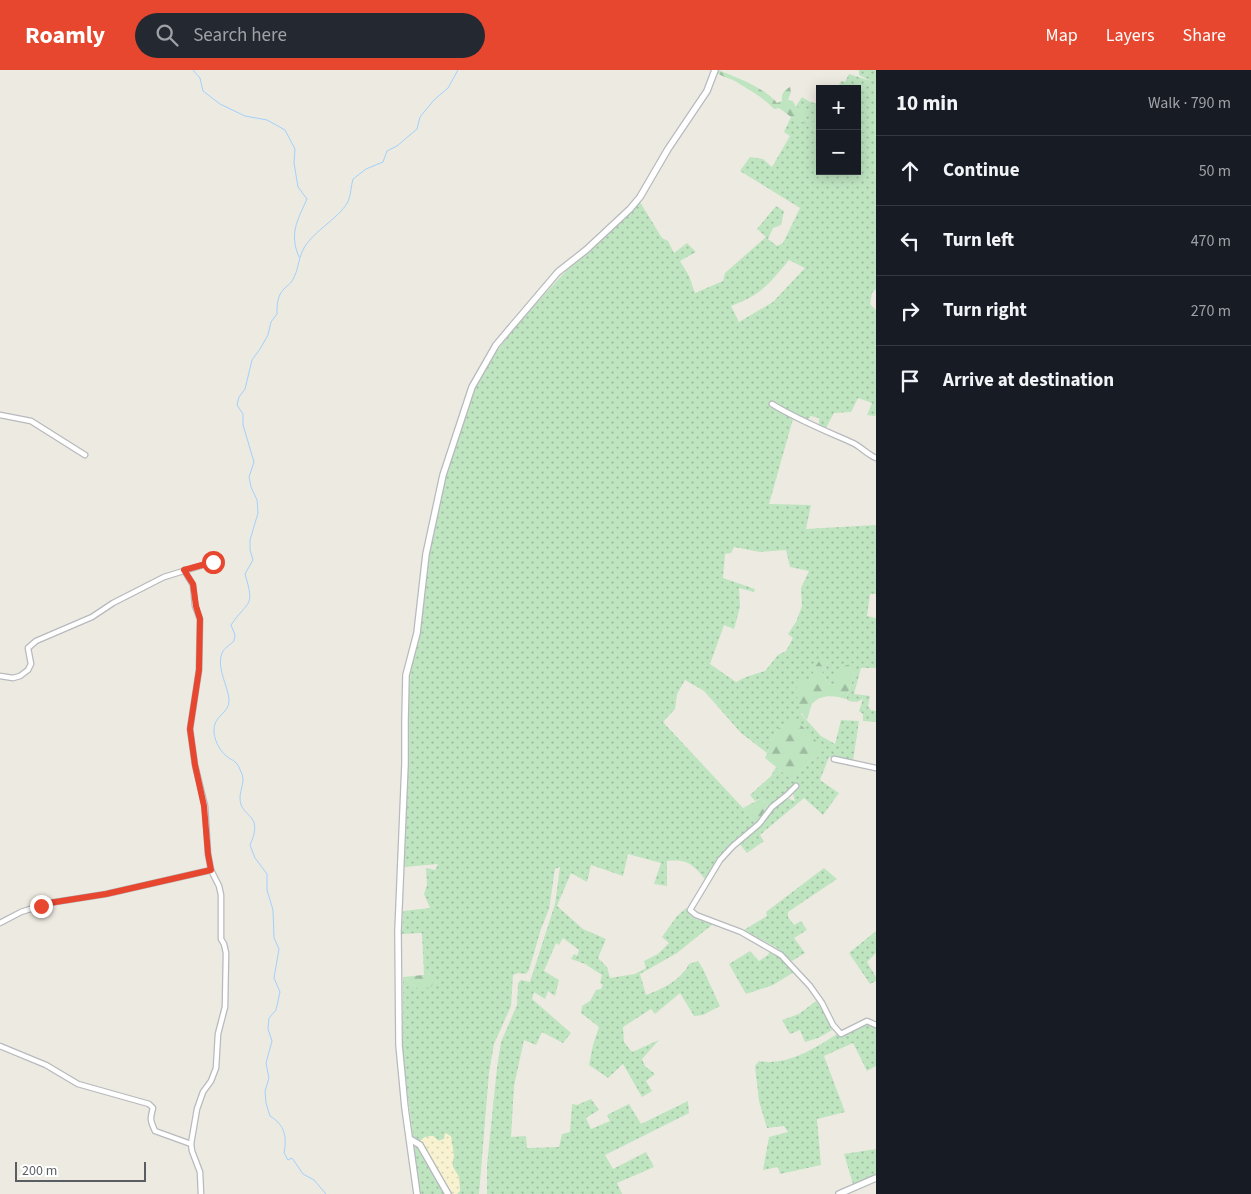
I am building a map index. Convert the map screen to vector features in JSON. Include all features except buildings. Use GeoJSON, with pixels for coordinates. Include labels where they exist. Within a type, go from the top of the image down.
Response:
{"type":"FeatureCollection","features":[{"type":"Feature","properties":{"kind":"street"},"geometry":{"type":"LineString","coordinates":[[417,1194],[404,1108],[399,1045],[398,931],[406,674],[417,633],[426,554],[442,475],[472,387],[496,345],[558,272],[586,250],[640,197],[668,149],[707,91],[715,70]]}},
{"type":"Feature","properties":{"kind":"street"},"geometry":{"type":"LineString","coordinates":[[772,404],[797,418],[856,444],[869,455],[876,458]]}},
{"type":"Feature","properties":{"kind":"street"},"geometry":{"type":"LineString","coordinates":[[0,415],[31,421],[85,455]]}},
{"type":"Feature","properties":{"kind":"street"},"geometry":{"type":"LineString","coordinates":[[0,676],[13,678],[28,670],[31,664],[28,649],[31,644],[92,616],[152,582],[213,562]]}},
{"type":"Feature","properties":{"kind":"street"},"geometry":{"type":"LineString","coordinates":[[184,570],[193,584],[200,619],[199,670],[190,729],[195,765],[204,806],[208,854],[211,870],[221,895],[221,939],[226,953],[225,1007],[218,1034],[216,1068],[211,1081],[203,1092],[197,1109],[192,1144],[192,1151],[200,1172],[201,1194]]}},
{"type":"Feature","properties":{"kind":"street"},"geometry":{"type":"LineString","coordinates":[[834,759],[876,768]]}},
{"type":"Feature","properties":{"kind":"street"},"geometry":{"type":"LineString","coordinates":[[796,786],[772,807],[759,824],[720,860],[690,910],[696,916],[741,932],[781,955],[810,986],[822,1003],[832,1025],[841,1034],[867,1021],[876,1025]]}},
{"type":"Feature","properties":{"kind":"street"},"geometry":{"type":"LineString","coordinates":[[0,923],[21,912],[49,903],[106,894],[211,870]]}},
{"type":"Feature","properties":{"kind":"street"},"geometry":{"type":"LineString","coordinates":[[0,1046],[46,1065],[78,1084],[149,1104],[153,1108],[150,1114],[151,1123],[156,1131],[192,1144]]}},
{"type":"Feature","properties":{"kind":"street"},"geometry":{"type":"LineString","coordinates":[[410,1139],[420,1145],[448,1194]]}},
{"type":"Feature","properties":{"kind":"street"},"geometry":{"type":"LineString","coordinates":[[838,1194],[876,1178]]}},
{"type":"Feature","properties":{"kind":"green space"},"geometry":{"type":"Polygon","coordinates":[[[718,70],[758,88],[777,103],[782,101],[783,92],[790,87],[791,92],[788,100],[793,101],[796,107],[807,110],[809,115],[805,119],[816,124],[816,130],[812,129],[797,118],[791,117],[779,108],[774,109],[751,91],[717,73],[718,70]]]}},
{"type":"Feature","properties":{"kind":"green space"},"geometry":{"type":"Polygon","coordinates":[[[859,70],[876,70],[876,289],[872,293],[870,304],[876,310],[876,414],[875,416],[867,415],[872,403],[858,398],[851,412],[834,413],[826,428],[819,425],[819,418],[811,416],[807,420],[771,402],[770,406],[793,419],[769,504],[811,505],[806,529],[876,525],[876,594],[870,594],[867,616],[876,618],[876,668],[861,668],[854,694],[870,696],[868,706],[871,710],[876,711],[876,722],[863,721],[863,714],[859,711],[863,699],[857,702],[846,699],[855,672],[855,663],[835,685],[827,683],[822,672],[829,661],[815,667],[801,714],[821,736],[835,744],[841,720],[859,721],[853,761],[829,757],[820,780],[839,793],[823,815],[804,798],[760,835],[764,841],[747,853],[739,843],[759,827],[773,809],[787,798],[795,801],[792,791],[797,785],[795,784],[786,794],[769,807],[762,798],[755,801],[750,795],[771,776],[776,767],[792,780],[811,760],[820,756],[786,725],[777,729],[767,753],[741,733],[704,691],[685,680],[677,694],[675,709],[663,722],[743,808],[755,824],[729,846],[705,879],[697,870],[685,862],[667,861],[667,886],[654,884],[661,863],[628,854],[623,876],[591,865],[587,882],[571,873],[557,906],[583,929],[606,939],[598,958],[607,967],[610,978],[635,974],[646,968],[644,961],[658,954],[669,943],[662,937],[677,916],[686,908],[694,918],[713,924],[677,953],[640,974],[646,995],[671,983],[686,970],[689,964],[698,961],[720,1006],[703,1015],[694,1016],[680,993],[655,1014],[651,1009],[623,1027],[624,1042],[632,1052],[659,1040],[642,1059],[645,1066],[655,1074],[646,1081],[652,1091],[642,1097],[623,1064],[608,1078],[589,1065],[599,1027],[581,1013],[582,1006],[590,1001],[596,990],[601,989],[603,985],[600,983],[602,975],[585,964],[571,959],[574,954],[577,956],[579,950],[563,938],[559,945],[556,943],[544,971],[559,980],[555,996],[548,991],[545,999],[534,992],[532,999],[571,1033],[563,1043],[542,1032],[536,1045],[524,1040],[514,1086],[511,1137],[526,1136],[527,1148],[559,1147],[562,1134],[570,1132],[572,1104],[577,1105],[591,1099],[599,1110],[586,1118],[591,1129],[610,1121],[607,1115],[629,1104],[641,1124],[688,1101],[689,1113],[605,1155],[613,1169],[646,1152],[654,1167],[617,1183],[622,1194],[487,1194],[487,1165],[501,1042],[517,1005],[518,983],[521,980],[530,982],[555,904],[560,867],[555,869],[549,909],[529,970],[526,974],[518,973],[513,975],[511,1006],[494,1044],[489,1073],[479,1194],[457,1194],[459,1184],[453,1166],[454,1155],[444,1139],[438,1141],[433,1136],[425,1137],[420,1141],[413,1136],[403,1058],[403,977],[419,989],[433,974],[424,975],[422,933],[402,934],[403,911],[430,908],[424,894],[427,885],[426,868],[435,870],[438,864],[404,867],[408,702],[422,583],[444,474],[466,406],[490,360],[520,321],[565,272],[619,224],[640,202],[662,238],[668,241],[674,253],[687,243],[696,252],[680,261],[689,276],[695,293],[723,281],[725,273],[766,237],[757,229],[776,206],[784,211],[781,225],[773,228],[768,239],[777,246],[783,243],[800,208],[740,171],[750,157],[763,159],[772,167],[790,136],[784,132],[791,117],[797,118],[812,129],[816,130],[816,175],[861,175],[861,85],[839,85],[841,81],[845,82],[849,74],[871,81],[859,75],[859,70]],[[789,260],[764,288],[731,306],[739,322],[773,302],[805,268],[789,260]],[[734,547],[731,553],[725,554],[723,578],[755,589],[754,592],[739,588],[740,607],[734,629],[724,625],[710,664],[736,682],[765,671],[778,655],[786,651],[793,638],[788,634],[796,622],[802,606],[801,588],[809,571],[790,567],[786,550],[760,552],[734,547]]]}},
{"type":"Feature","properties":{"kind":"green space"},"geometry":{"type":"Polygon","coordinates":[[[802,97],[816,103],[816,124],[805,119],[796,106],[802,97]]]}},
{"type":"Feature","properties":{"kind":"green space"},"geometry":{"type":"Polygon","coordinates":[[[822,657],[829,661],[822,672],[827,683],[835,685],[838,672],[843,667],[855,663],[855,672],[846,699],[833,696],[819,698],[812,704],[807,720],[799,708],[797,685],[802,680],[810,682],[815,667],[822,657]]]}},
{"type":"Feature","properties":{"kind":"green space"},"geometry":{"type":"Polygon","coordinates":[[[788,719],[796,720],[822,747],[821,756],[811,760],[792,780],[765,758],[777,729],[786,725],[788,719]]]}},
{"type":"Feature","properties":{"kind":"green space"},"geometry":{"type":"Polygon","coordinates":[[[762,798],[769,807],[755,824],[743,808],[762,798]]]}},
{"type":"Feature","properties":{"kind":"green space"},"geometry":{"type":"Polygon","coordinates":[[[824,868],[837,879],[788,912],[788,917],[794,925],[801,921],[807,930],[794,938],[805,953],[792,961],[777,948],[744,930],[767,916],[766,912],[824,868]]]}},
{"type":"Feature","properties":{"kind":"green space"},"geometry":{"type":"Polygon","coordinates":[[[876,931],[876,953],[867,962],[876,977],[876,981],[870,984],[849,953],[876,931]]]}},
{"type":"Feature","properties":{"kind":"green space"},"geometry":{"type":"Polygon","coordinates":[[[750,951],[759,961],[768,955],[770,951],[781,958],[794,972],[773,985],[746,994],[729,964],[750,951]]]}},
{"type":"Feature","properties":{"kind":"green space"},"geometry":{"type":"Polygon","coordinates":[[[433,974],[436,979],[431,987],[419,989],[403,977],[433,974]]]}},
{"type":"Feature","properties":{"kind":"green space"},"geometry":{"type":"Polygon","coordinates":[[[816,1001],[832,1030],[818,1038],[805,1042],[800,1030],[790,1034],[782,1020],[799,1014],[816,1001]]]}},
{"type":"Feature","properties":{"kind":"green space"},"geometry":{"type":"Polygon","coordinates":[[[868,1023],[876,1028],[876,1066],[867,1071],[853,1043],[824,1056],[845,1112],[817,1119],[821,1165],[780,1174],[778,1167],[763,1170],[769,1137],[788,1132],[784,1126],[767,1128],[759,1101],[755,1066],[759,1061],[769,1062],[790,1059],[837,1034],[843,1036],[868,1023]]]}},
{"type":"Feature","properties":{"kind":"green space"},"geometry":{"type":"Polygon","coordinates":[[[413,1142],[420,1148],[446,1194],[420,1194],[413,1142]]]}},
{"type":"Feature","properties":{"kind":"green space"},"geometry":{"type":"Polygon","coordinates":[[[876,1149],[876,1175],[853,1184],[844,1154],[876,1149]]]}},
{"type":"Feature","properties":{"kind":"sand"},"geometry":{"type":"Polygon","coordinates":[[[445,1133],[451,1136],[454,1155],[452,1165],[459,1177],[460,1191],[457,1194],[452,1194],[432,1164],[428,1152],[420,1141],[425,1137],[433,1136],[439,1141],[444,1139],[445,1133]]]}},
{"type":"Feature","properties":{"kind":"waterway"},"geometry":{"type":"LineString","coordinates":[[193,70],[200,78],[203,91],[220,104],[245,116],[267,120],[285,130],[295,149],[294,163],[298,187],[307,199],[297,221],[294,234],[299,257]]}},
{"type":"Feature","properties":{"kind":"waterway"},"geometry":{"type":"LineString","coordinates":[[326,1194],[314,1180],[303,1174],[292,1158],[288,1160],[284,1153],[284,1132],[279,1123],[270,1116],[266,1103],[265,1091],[269,1078],[266,1063],[272,1041],[268,1029],[269,1018],[276,1010],[280,992],[274,978],[279,949],[274,938],[273,910],[267,890],[267,874],[255,858],[250,845],[255,827],[251,817],[241,805],[242,775],[237,764],[221,750],[214,733],[214,727],[218,718],[229,705],[220,663],[223,651],[234,641],[235,635],[231,625],[250,598],[245,574],[253,560],[250,540],[258,513],[257,500],[249,477],[254,462],[243,425],[243,414],[237,405],[239,397],[245,389],[252,360],[268,335],[271,322],[277,314],[277,304],[280,295],[294,277],[304,248],[314,235],[346,205],[350,197],[353,179],[366,169],[383,162],[387,151],[397,146],[417,129],[420,117],[434,100],[448,88],[458,70]]}},
{"type":"Feature","properties":{"kind":"route"},"geometry":{"type":"LineString","coordinates":[[41,906],[106,894],[211,870],[204,806],[195,765],[190,729],[199,670],[200,619],[193,584],[184,570],[213,562]]}}]}
